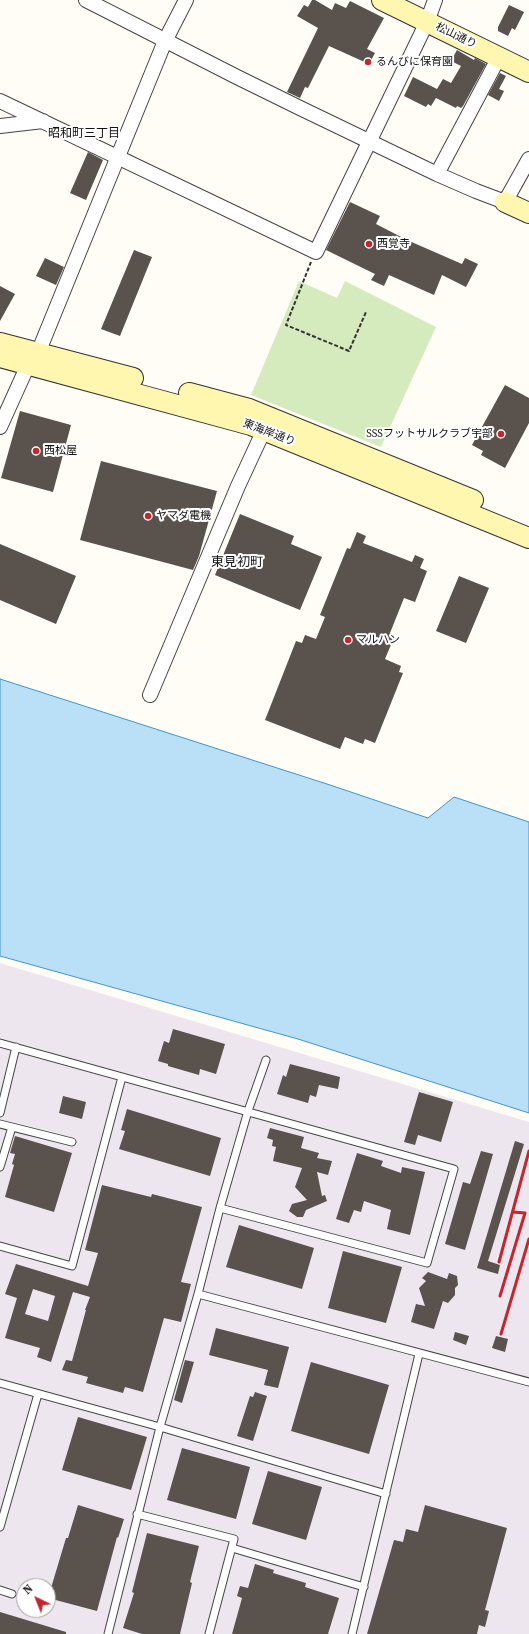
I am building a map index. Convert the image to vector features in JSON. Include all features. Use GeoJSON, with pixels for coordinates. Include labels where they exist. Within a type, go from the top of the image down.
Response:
{"type":"FeatureCollection","features":[{"type":"Feature","properties":{"kind":"street"},"geometry":{"type":"LineString","coordinates":[[86,0],[258,88],[437,174],[529,213]]}},
{"type":"Feature","properties":{"kind":"street"},"geometry":{"type":"LineString","coordinates":[[0,427],[33,359],[166,41],[186,0]]}},
{"type":"Feature","properties":{"kind":"street","name":"松山通り"},"geometry":{"type":"LineString","coordinates":[[382,0],[529,72]]}},
{"type":"Feature","properties":{"kind":"street"},"geometry":{"type":"LineString","coordinates":[[0,101],[316,252],[427,22],[435,0]]}},
{"type":"Feature","properties":{"kind":"street"},"geometry":{"type":"LineString","coordinates":[[437,174],[499,57]]}},
{"type":"Feature","properties":{"kind":"street"},"geometry":{"type":"LineString","coordinates":[[0,126],[44,121]]}},
{"type":"Feature","properties":{"kind":"street"},"geometry":{"type":"LineString","coordinates":[[505,202],[529,159]]}},
{"type":"Feature","properties":{"kind":"street","name":"東海岸通り"},"geometry":{"type":"LineString","coordinates":[[0,343],[33,359],[264,430],[529,538]]}},
{"type":"Feature","properties":{"kind":"street","name":"東海岸通り"},"geometry":{"type":"LineString","coordinates":[[0,357],[33,359],[249,409],[529,523]]}},
{"type":"Feature","properties":{"kind":"street"},"geometry":{"type":"LineString","coordinates":[[150,695],[238,486],[264,430]]}},
{"type":"Feature","properties":{"kind":"lane"},"geometry":{"type":"LineString","coordinates":[[0,1043],[454,1169],[427,1263],[220,1208]]}},
{"type":"Feature","properties":{"kind":"lane"},"geometry":{"type":"LineString","coordinates":[[0,1113],[16,1047]]}},
{"type":"Feature","properties":{"kind":"lane"},"geometry":{"type":"LineString","coordinates":[[108,1634],[137,1514],[198,1294],[220,1208],[248,1111],[266,1060]]}},
{"type":"Feature","properties":{"kind":"lane"},"geometry":{"type":"LineString","coordinates":[[0,1246],[72,1266],[122,1077]]}},
{"type":"Feature","properties":{"kind":"lane"},"geometry":{"type":"LineString","coordinates":[[0,1124],[72,1142]]}},
{"type":"Feature","properties":{"kind":"lane"},"geometry":{"type":"LineString","coordinates":[[0,1167],[12,1127]]}},
{"type":"Feature","properties":{"kind":"lane"},"geometry":{"type":"LineString","coordinates":[[198,1294],[419,1354],[529,1382]]}},
{"type":"Feature","properties":{"kind":"lane"},"geometry":{"type":"LineString","coordinates":[[352,1634],[419,1354]]}},
{"type":"Feature","properties":{"kind":"lane"},"geometry":{"type":"LineString","coordinates":[[0,1383],[160,1427],[386,1494]]}},
{"type":"Feature","properties":{"kind":"lane"},"geometry":{"type":"LineString","coordinates":[[0,1527],[38,1394]]}},
{"type":"Feature","properties":{"kind":"lane"},"geometry":{"type":"LineString","coordinates":[[137,1514],[234,1539],[209,1634]]}},
{"type":"Feature","properties":{"kind":"lane"},"geometry":{"type":"LineString","coordinates":[[232,1548],[364,1587]]}},
{"type":"Feature","properties":{"kind":"lane"},"geometry":{"type":"LineString","coordinates":[[0,1590],[12,1594]]}},
{"type":"Feature","properties":{"kind":"path"},"geometry":{"type":"LineString","coordinates":[[316,252],[286,325],[349,351],[366,312]]}},
{"type":"Feature","properties":{"kind":"shaded area"},"geometry":{"type":"Polygon","coordinates":[[[0,963],[529,1122],[529,1634],[0,1634],[0,963]]]}},
{"type":"Feature","properties":{"kind":"green space"},"geometry":{"type":"Polygon","coordinates":[[[299,281],[337,298],[345,281],[436,327],[381,447],[251,395],[299,281]]]}},
{"type":"Feature","properties":{"kind":"water"},"geometry":{"type":"Polygon","coordinates":[[[0,679],[428,818],[454,797],[529,822],[529,1113],[298,1039],[0,956],[0,679]]]}},
{"type":"Feature","properties":{"kind":"building"},"geometry":{"type":"Polygon","coordinates":[[[312,0],[315,0],[332,10],[335,3],[346,8],[350,1],[384,18],[367,49],[375,53],[369,64],[329,46],[308,88],[305,87],[300,98],[287,92],[318,28],[297,16],[304,5],[308,7],[312,0]]]}},
{"type":"Feature","properties":{"kind":"building"},"geometry":{"type":"Polygon","coordinates":[[[509,5],[524,12],[515,30],[512,28],[508,36],[498,31],[498,27],[509,5]]]}},
{"type":"Feature","properties":{"kind":"building"},"geometry":{"type":"Polygon","coordinates":[[[457,50],[474,60],[475,58],[486,64],[461,108],[457,106],[456,108],[436,98],[431,106],[428,104],[426,107],[404,96],[413,77],[437,89],[443,79],[451,83],[461,66],[451,61],[457,50]]]}},
{"type":"Feature","properties":{"kind":"building"},"geometry":{"type":"Polygon","coordinates":[[[500,73],[506,76],[499,89],[504,91],[499,101],[488,95],[500,73]]]}},
{"type":"Feature","properties":{"kind":"building"},"geometry":{"type":"Polygon","coordinates":[[[88,152],[103,160],[86,200],[70,193],[88,152]]]}},
{"type":"Feature","properties":{"kind":"building"},"geometry":{"type":"Polygon","coordinates":[[[350,202],[380,216],[376,224],[407,240],[462,264],[465,258],[478,264],[466,287],[442,275],[434,295],[389,275],[384,286],[371,280],[375,274],[326,250],[350,202]]]}},
{"type":"Feature","properties":{"kind":"building"},"geometry":{"type":"Polygon","coordinates":[[[134,250],[152,257],[120,336],[101,329],[134,250]]]}},
{"type":"Feature","properties":{"kind":"building"},"geometry":{"type":"Polygon","coordinates":[[[45,258],[64,267],[56,285],[36,276],[45,258]]]}},
{"type":"Feature","properties":{"kind":"building"},"geometry":{"type":"Polygon","coordinates":[[[0,286],[15,294],[0,321],[0,286]]]}},
{"type":"Feature","properties":{"kind":"building","name":"SSSフットサルクラブ宇部"},"geometry":{"type":"Polygon","coordinates":[[[505,385],[529,398],[529,423],[505,468],[481,455],[483,451],[472,445],[505,385]]]}},
{"type":"Feature","properties":{"kind":"building","name":"西松屋"},"geometry":{"type":"Polygon","coordinates":[[[20,411],[71,425],[53,492],[1,478],[20,411]]]}},
{"type":"Feature","properties":{"kind":"building","name":"ヤマダ電機"},"geometry":{"type":"Polygon","coordinates":[[[101,461],[217,491],[199,556],[193,570],[80,540],[101,461]]]}},
{"type":"Feature","properties":{"kind":"building"},"geometry":{"type":"Polygon","coordinates":[[[240,514],[294,536],[291,544],[322,557],[300,610],[215,575],[240,514]]]}},
{"type":"Feature","properties":{"kind":"building","name":"マルハン"},"geometry":{"type":"Polygon","coordinates":[[[357,532],[366,536],[363,543],[412,562],[415,555],[424,559],[420,568],[427,571],[415,602],[404,598],[390,633],[395,635],[385,659],[401,666],[399,672],[403,673],[375,743],[365,739],[363,744],[345,737],[340,749],[265,720],[296,641],[302,643],[305,635],[316,639],[325,617],[320,615],[347,548],[350,549],[357,532]]]}},
{"type":"Feature","properties":{"kind":"building"},"geometry":{"type":"Polygon","coordinates":[[[0,544],[76,576],[56,624],[0,600],[0,544]]]}},
{"type":"Feature","properties":{"kind":"building"},"geometry":{"type":"Polygon","coordinates":[[[459,576],[489,588],[466,643],[436,631],[459,576]]]}},
{"type":"Feature","properties":{"kind":"building"},"geometry":{"type":"Polygon","coordinates":[[[173,1029],[225,1044],[216,1074],[200,1069],[199,1075],[168,1066],[168,1064],[158,1061],[164,1041],[169,1043],[173,1029]]]}},
{"type":"Feature","properties":{"kind":"building"},"geometry":{"type":"Polygon","coordinates":[[[290,1064],[340,1077],[338,1089],[319,1085],[316,1097],[310,1095],[308,1103],[277,1094],[283,1075],[286,1077],[290,1064]]]}},
{"type":"Feature","properties":{"kind":"building"},"geometry":{"type":"Polygon","coordinates":[[[419,1092],[453,1102],[441,1142],[418,1135],[415,1145],[404,1142],[419,1092]]]}},
{"type":"Feature","properties":{"kind":"building"},"geometry":{"type":"Polygon","coordinates":[[[63,1096],[86,1102],[82,1119],[59,1113],[63,1096]]]}},
{"type":"Feature","properties":{"kind":"building"},"geometry":{"type":"Polygon","coordinates":[[[127,1109],[221,1138],[210,1176],[119,1149],[125,1131],[121,1130],[127,1109]]]}},
{"type":"Feature","properties":{"kind":"building"},"geometry":{"type":"Polygon","coordinates":[[[270,1128],[304,1137],[301,1148],[319,1153],[317,1158],[332,1161],[328,1175],[317,1172],[322,1196],[325,1195],[327,1201],[306,1210],[303,1217],[297,1217],[289,1211],[292,1204],[307,1200],[295,1187],[302,1168],[273,1161],[276,1147],[272,1146],[273,1140],[267,1138],[270,1128]]]}},
{"type":"Feature","properties":{"kind":"building"},"geometry":{"type":"Polygon","coordinates":[[[15,1136],[72,1153],[54,1212],[5,1197],[14,1165],[12,1164],[15,1154],[10,1153],[15,1136]]]}},
{"type":"Feature","properties":{"kind":"building"},"geometry":{"type":"Polygon","coordinates":[[[515,1141],[524,1144],[488,1261],[500,1265],[498,1274],[477,1268],[515,1141]]]}},
{"type":"Feature","properties":{"kind":"building"},"geometry":{"type":"Polygon","coordinates":[[[481,1151],[493,1154],[465,1250],[445,1244],[463,1182],[470,1184],[481,1151]]]}},
{"type":"Feature","properties":{"kind":"building"},"geometry":{"type":"Polygon","coordinates":[[[357,1153],[383,1161],[381,1166],[401,1173],[402,1167],[425,1172],[410,1235],[387,1229],[391,1210],[364,1201],[361,1212],[354,1210],[349,1223],[336,1219],[357,1153]]]}},
{"type":"Feature","properties":{"kind":"building"},"geometry":{"type":"Polygon","coordinates":[[[102,1185],[151,1197],[152,1194],[202,1207],[181,1282],[191,1284],[181,1322],[164,1318],[143,1392],[125,1387],[123,1393],[86,1383],[88,1377],[62,1370],[66,1360],[72,1361],[85,1310],[90,1297],[73,1292],[51,1362],[37,1357],[40,1348],[5,1338],[17,1298],[5,1294],[16,1264],[88,1286],[98,1253],[85,1250],[102,1185]],[[33,1289],[25,1314],[48,1321],[55,1296],[33,1289]]]}},
{"type":"Feature","properties":{"kind":"building"},"geometry":{"type":"Polygon","coordinates":[[[239,1225],[314,1248],[302,1289],[226,1267],[239,1225]]]}},
{"type":"Feature","properties":{"kind":"building"},"geometry":{"type":"Polygon","coordinates":[[[343,1251],[402,1267],[386,1323],[328,1308],[343,1251]]]}},
{"type":"Feature","properties":{"kind":"building"},"geometry":{"type":"Polygon","coordinates":[[[428,1272],[447,1279],[449,1273],[457,1276],[458,1285],[455,1288],[455,1295],[448,1303],[443,1301],[434,1329],[411,1322],[416,1304],[425,1306],[419,1288],[426,1281],[422,1278],[428,1272]]]}},
{"type":"Feature","properties":{"kind":"building"},"geometry":{"type":"Polygon","coordinates":[[[216,1328],[289,1347],[278,1388],[264,1385],[268,1370],[209,1355],[216,1328]]]}},
{"type":"Feature","properties":{"kind":"building"},"geometry":{"type":"Polygon","coordinates":[[[455,1332],[469,1336],[466,1345],[453,1340],[455,1332]]]}},
{"type":"Feature","properties":{"kind":"building"},"geometry":{"type":"Polygon","coordinates":[[[496,1336],[508,1339],[505,1352],[492,1348],[496,1336]]]}},
{"type":"Feature","properties":{"kind":"building"},"geometry":{"type":"Polygon","coordinates":[[[185,1360],[194,1362],[182,1403],[174,1400],[185,1360]]]}},
{"type":"Feature","properties":{"kind":"building"},"geometry":{"type":"Polygon","coordinates":[[[311,1362],[389,1385],[369,1454],[291,1431],[311,1362]]]}},
{"type":"Feature","properties":{"kind":"building"},"geometry":{"type":"Polygon","coordinates":[[[255,1392],[267,1396],[253,1441],[237,1436],[250,1396],[253,1397],[255,1392]]]}},
{"type":"Feature","properties":{"kind":"building"},"geometry":{"type":"Polygon","coordinates":[[[78,1417],[147,1437],[131,1490],[62,1470],[78,1417]]]}},
{"type":"Feature","properties":{"kind":"building"},"geometry":{"type":"Polygon","coordinates":[[[182,1448],[250,1467],[236,1519],[167,1500],[182,1448]]]}},
{"type":"Feature","properties":{"kind":"building"},"geometry":{"type":"Polygon","coordinates":[[[268,1471],[322,1487],[306,1540],[252,1524],[268,1471]]]}},
{"type":"Feature","properties":{"kind":"building"},"geometry":{"type":"Polygon","coordinates":[[[78,1505],[124,1519],[118,1538],[117,1537],[97,1611],[56,1600],[56,1578],[54,1578],[66,1538],[68,1538],[78,1505]]]}},
{"type":"Feature","properties":{"kind":"building"},"geometry":{"type":"Polygon","coordinates":[[[425,1505],[507,1528],[485,1610],[489,1611],[485,1627],[479,1625],[477,1634],[367,1634],[394,1540],[403,1542],[406,1529],[418,1532],[425,1505]]]}},
{"type":"Feature","properties":{"kind":"building"},"geometry":{"type":"Polygon","coordinates":[[[147,1533],[199,1546],[180,1634],[142,1634],[123,1628],[134,1593],[132,1592],[147,1533]]]}},
{"type":"Feature","properties":{"kind":"building"},"geometry":{"type":"Polygon","coordinates":[[[255,1564],[274,1570],[273,1573],[306,1583],[305,1587],[339,1598],[328,1634],[232,1634],[242,1598],[237,1596],[240,1586],[248,1588],[255,1564]]]}},
{"type":"Feature","properties":{"kind":"building"},"geometry":{"type":"Polygon","coordinates":[[[0,1612],[66,1632],[66,1634],[0,1634],[0,1612]]]}},
{"type":"Feature","properties":{"kind":"railway"},"geometry":{"type":"LineString","coordinates":[[499,1262],[529,1151]]}},
{"type":"Feature","properties":{"kind":"railway"},"geometry":{"type":"LineString","coordinates":[[500,1296],[525,1213],[513,1212]]}},
{"type":"Feature","properties":{"kind":"railway"},"geometry":{"type":"LineString","coordinates":[[501,1334],[529,1239]]}},
{"type":"Feature","properties":{"kind":"place","name":"るんびに保育園"},"geometry":{"type":"Point","coordinates":[368,62]}},
{"type":"Feature","properties":{"kind":"place","name":"西覚寺"},"geometry":{"type":"Point","coordinates":[369,244]}},
{"type":"Feature","properties":{"kind":"place","name":"SSSフットサルクラブ宇部"},"geometry":{"type":"Point","coordinates":[501,434]}},
{"type":"Feature","properties":{"kind":"place","name":"西松屋"},"geometry":{"type":"Point","coordinates":[36,451]}},
{"type":"Feature","properties":{"kind":"place","name":"ヤマダ電機"},"geometry":{"type":"Point","coordinates":[148,516]}},
{"type":"Feature","properties":{"kind":"place","name":"マルハン"},"geometry":{"type":"Point","coordinates":[348,640]}},
{"type":"Feature","properties":{"kind":"district","name":"昭和町三丁目"},"geometry":{"type":"Point","coordinates":[84,134]}},
{"type":"Feature","properties":{"kind":"district","name":"東見初町"},"geometry":{"type":"Point","coordinates":[237,563]}}]}
